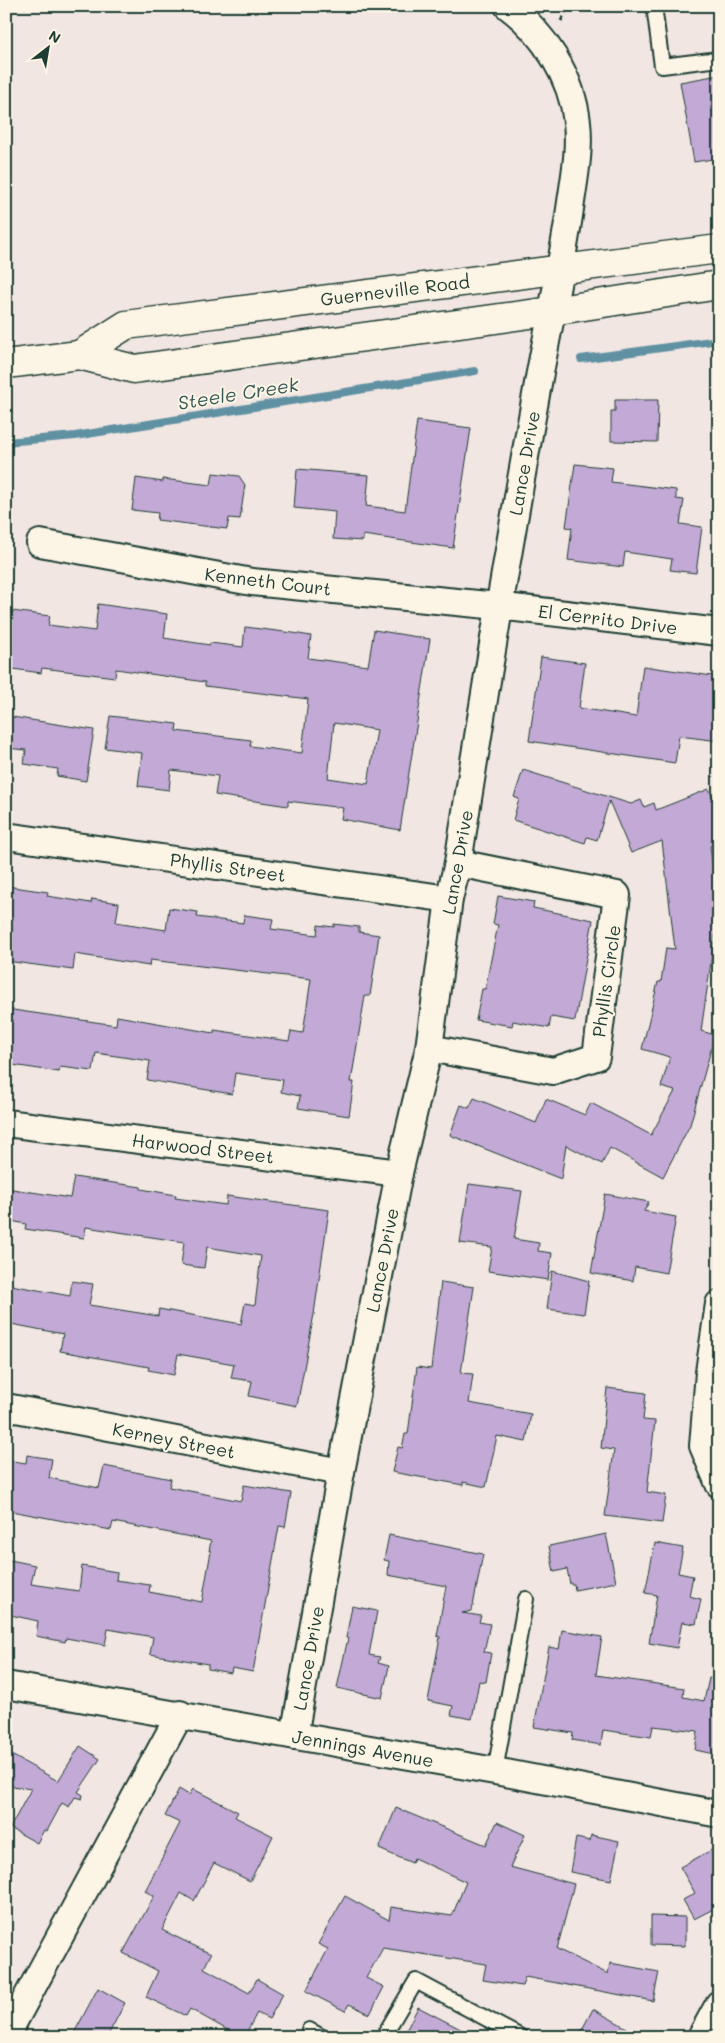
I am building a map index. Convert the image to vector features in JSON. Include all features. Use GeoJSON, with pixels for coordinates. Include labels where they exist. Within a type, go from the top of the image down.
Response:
{"type":"FeatureCollection","features":[{"type":"Feature","properties":{"kind":"main road","name":"Guerneville Road"},"geometry":{"type":"LineString","coordinates":[[79,356],[126,325],[719,249]]}},
{"type":"Feature","properties":{"kind":"main road","name":"Guerneville Road"},"geometry":{"type":"LineString","coordinates":[[6,364],[79,356],[134,369],[552,311],[719,285]]}},
{"type":"Feature","properties":{"kind":"street","name":"Lance Drive"},"geometry":{"type":"LineString","coordinates":[[294,1736],[341,1472],[399,1173],[429,1048],[449,899],[458,863],[498,606],[552,311],[562,268],[579,143],[576,119],[560,68],[522,10]]}},
{"type":"Feature","properties":{"kind":"street","name":"Kenneth Court"},"geometry":{"type":"LineString","coordinates":[[40,543],[252,582],[498,606]]}},
{"type":"Feature","properties":{"kind":"street","name":"El Cerrito Drive"},"geometry":{"type":"LineString","coordinates":[[498,606],[719,632]]}},
{"type":"Feature","properties":{"kind":"street","name":"Phyllis Street"},"geometry":{"type":"LineString","coordinates":[[6,836],[449,899]]}},
{"type":"Feature","properties":{"kind":"street","name":"Phyllis Circle"},"geometry":{"type":"LineString","coordinates":[[429,1048],[553,1071],[596,1057],[617,895],[458,863]]}},
{"type":"Feature","properties":{"kind":"street","name":"Harwood Street"},"geometry":{"type":"LineString","coordinates":[[6,1123],[399,1173]]}},
{"type":"Feature","properties":{"kind":"street"},"geometry":{"type":"LineString","coordinates":[[719,1304],[709,1372],[703,1446],[719,1484]]}},
{"type":"Feature","properties":{"kind":"street","name":"Kerney Street"},"geometry":{"type":"LineString","coordinates":[[6,1407],[341,1472]]}},
{"type":"Feature","properties":{"kind":"street","name":"Jennings Avenue"},"geometry":{"type":"LineString","coordinates":[[6,1685],[180,1714],[719,1814]]}},
{"type":"Feature","properties":{"kind":"street"},"geometry":{"type":"LineString","coordinates":[[8,2028],[180,1714]]}},
{"type":"Feature","properties":{"kind":"street"},"geometry":{"type":"LineString","coordinates":[[702,2037],[719,2004]]}},
{"type":"Feature","properties":{"kind":"lane"},"geometry":{"type":"LineString","coordinates":[[654,6],[662,66],[719,60]]}},
{"type":"Feature","properties":{"kind":"lane"},"geometry":{"type":"LineString","coordinates":[[495,1771],[526,1599]]}},
{"type":"Feature","properties":{"kind":"lane"},"geometry":{"type":"LineString","coordinates":[[383,2037],[416,1981],[521,2037]]}},
{"type":"Feature","properties":{"kind":"path"},"geometry":{"type":"LineString","coordinates":[[561,21],[568,6]]}},
{"type":"Feature","properties":{"kind":"building"},"geometry":{"type":"Polygon","coordinates":[[[719,75],[719,158],[694,162],[680,82],[719,75]]]}},
{"type":"Feature","properties":{"kind":"building"},"geometry":{"type":"Polygon","coordinates":[[[615,400],[658,400],[657,442],[611,441],[611,411],[615,411],[615,400]]]}},
{"type":"Feature","properties":{"kind":"building"},"geometry":{"type":"Polygon","coordinates":[[[417,421],[471,428],[453,548],[363,535],[363,541],[333,539],[335,512],[294,508],[297,469],[369,475],[366,506],[405,511],[417,421]]]}},
{"type":"Feature","properties":{"kind":"building"},"geometry":{"type":"Polygon","coordinates":[[[575,464],[613,468],[611,482],[676,490],[676,499],[684,500],[680,524],[702,527],[696,573],[670,570],[672,559],[625,552],[623,567],[568,560],[572,528],[566,527],[575,464]]]}},
{"type":"Feature","properties":{"kind":"building"},"geometry":{"type":"Polygon","coordinates":[[[213,473],[239,476],[245,485],[240,519],[229,518],[227,529],[157,520],[158,513],[132,510],[136,478],[163,482],[163,479],[211,485],[213,473]]]}},
{"type":"Feature","properties":{"kind":"building"},"geometry":{"type":"Polygon","coordinates":[[[98,604],[167,614],[164,638],[210,645],[210,643],[243,647],[245,627],[293,633],[311,636],[308,658],[368,666],[374,630],[430,639],[400,830],[341,819],[343,808],[288,801],[288,806],[215,795],[218,776],[171,770],[169,790],[138,786],[142,753],[105,748],[110,716],[177,724],[176,731],[251,740],[250,746],[302,753],[308,699],[205,686],[205,682],[116,669],[115,677],[42,668],[41,673],[6,668],[6,615],[11,615],[12,611],[50,616],[48,625],[95,631],[98,604]],[[334,723],[328,778],[368,784],[377,730],[334,723]]]}},
{"type":"Feature","properties":{"kind":"building"},"geometry":{"type":"Polygon","coordinates":[[[541,657],[585,663],[579,708],[636,717],[643,666],[719,677],[719,741],[679,736],[675,763],[529,741],[541,657]]]}},
{"type":"Feature","properties":{"kind":"building"},"geometry":{"type":"Polygon","coordinates":[[[6,716],[94,730],[86,781],[57,776],[58,769],[24,764],[26,750],[6,748],[6,716]]]}},
{"type":"Feature","properties":{"kind":"building"},"geometry":{"type":"Polygon","coordinates":[[[523,770],[631,804],[641,800],[644,807],[654,803],[656,810],[709,789],[719,813],[719,842],[710,846],[719,915],[719,933],[715,934],[701,1031],[715,1035],[690,1125],[663,1177],[610,1148],[602,1164],[566,1145],[561,1179],[450,1135],[461,1105],[469,1108],[474,1098],[536,1123],[546,1099],[585,1115],[591,1103],[651,1135],[675,1091],[661,1087],[670,1057],[642,1049],[658,982],[661,982],[666,948],[675,949],[662,841],[631,853],[609,801],[597,840],[587,837],[585,843],[513,820],[519,799],[514,797],[523,770]]]}},
{"type":"Feature","properties":{"kind":"building"},"geometry":{"type":"Polygon","coordinates":[[[6,886],[48,892],[47,896],[91,903],[92,899],[119,903],[116,922],[166,930],[169,908],[198,912],[197,917],[243,923],[244,915],[273,919],[271,929],[317,935],[318,925],[334,927],[334,924],[359,927],[359,932],[379,935],[370,996],[365,996],[351,1082],[354,1082],[349,1116],[298,1108],[300,1096],[281,1092],[283,1080],[235,1073],[232,1094],[147,1080],[150,1061],[96,1053],[93,1071],[60,1067],[59,1072],[6,1064],[6,1009],[116,1025],[117,1016],[214,1033],[214,1030],[289,1041],[291,1031],[303,1033],[311,979],[150,960],[149,966],[75,954],[73,970],[6,961],[6,886]]]}},
{"type":"Feature","properties":{"kind":"building"},"geometry":{"type":"Polygon","coordinates":[[[498,896],[534,902],[533,908],[593,920],[575,1021],[551,1017],[549,1028],[513,1021],[512,1026],[476,1020],[482,989],[485,989],[498,925],[493,924],[498,896]]]}},
{"type":"Feature","properties":{"kind":"building"},"geometry":{"type":"Polygon","coordinates":[[[74,1177],[141,1187],[141,1189],[176,1195],[175,1198],[226,1205],[227,1196],[329,1210],[314,1314],[297,1406],[249,1396],[252,1381],[231,1378],[234,1364],[178,1354],[174,1375],[148,1370],[149,1367],[60,1351],[63,1334],[6,1323],[6,1284],[70,1296],[72,1281],[93,1284],[89,1305],[158,1316],[159,1309],[241,1324],[245,1303],[255,1305],[261,1256],[207,1247],[204,1268],[181,1265],[184,1242],[86,1227],[84,1238],[25,1229],[26,1224],[6,1220],[6,1188],[70,1198],[74,1177]]]}},
{"type":"Feature","properties":{"kind":"building"},"geometry":{"type":"Polygon","coordinates":[[[469,1184],[522,1191],[514,1239],[539,1243],[538,1251],[552,1253],[548,1280],[488,1271],[492,1247],[460,1243],[469,1184]]]}},
{"type":"Feature","properties":{"kind":"building"},"geometry":{"type":"Polygon","coordinates":[[[605,1194],[649,1202],[644,1211],[676,1217],[666,1273],[635,1267],[633,1281],[591,1273],[605,1194]]]}},
{"type":"Feature","properties":{"kind":"building"},"geometry":{"type":"Polygon","coordinates":[[[552,1271],[589,1281],[584,1314],[547,1309],[552,1271]]]}},
{"type":"Feature","properties":{"kind":"building"},"geometry":{"type":"Polygon","coordinates":[[[441,1282],[474,1287],[461,1373],[473,1374],[469,1403],[531,1414],[526,1442],[497,1436],[486,1487],[463,1482],[463,1485],[392,1472],[398,1447],[402,1448],[405,1434],[408,1434],[417,1367],[431,1369],[441,1282]]]}},
{"type":"Feature","properties":{"kind":"building"},"geometry":{"type":"Polygon","coordinates":[[[607,1388],[646,1393],[643,1420],[655,1421],[647,1492],[666,1495],[662,1523],[605,1516],[614,1450],[601,1448],[607,1388]]]}},
{"type":"Feature","properties":{"kind":"building"},"geometry":{"type":"Polygon","coordinates":[[[27,1455],[52,1459],[49,1478],[99,1488],[104,1466],[171,1479],[169,1487],[241,1501],[244,1485],[291,1493],[285,1527],[279,1526],[253,1672],[232,1668],[231,1673],[208,1669],[208,1664],[150,1654],[153,1637],[108,1629],[105,1645],[66,1638],[65,1642],[36,1636],[38,1621],[6,1614],[6,1570],[8,1570],[10,1560],[35,1565],[31,1584],[79,1591],[82,1566],[117,1572],[116,1580],[150,1585],[149,1592],[202,1602],[211,1551],[209,1551],[211,1541],[113,1522],[111,1530],[6,1510],[6,1460],[26,1463],[27,1455]]]}},
{"type":"Feature","properties":{"kind":"building"},"geometry":{"type":"Polygon","coordinates":[[[606,1534],[616,1582],[575,1590],[574,1584],[570,1584],[567,1569],[554,1572],[549,1546],[606,1534]]]}},
{"type":"Feature","properties":{"kind":"building"},"geometry":{"type":"Polygon","coordinates":[[[389,1535],[483,1554],[472,1611],[462,1613],[481,1616],[479,1622],[490,1624],[484,1652],[491,1653],[486,1682],[479,1681],[472,1719],[451,1715],[453,1706],[428,1701],[440,1637],[437,1636],[446,1586],[388,1575],[389,1561],[384,1560],[389,1535]]]}},
{"type":"Feature","properties":{"kind":"building"},"geometry":{"type":"Polygon","coordinates":[[[655,1543],[683,1548],[678,1573],[693,1576],[689,1596],[701,1599],[696,1624],[682,1622],[677,1648],[649,1643],[657,1595],[645,1593],[655,1543]]]}},
{"type":"Feature","properties":{"kind":"building"},"geometry":{"type":"Polygon","coordinates":[[[352,1606],[377,1611],[369,1655],[380,1657],[378,1663],[389,1666],[382,1698],[337,1688],[348,1638],[346,1638],[352,1606]]]}},
{"type":"Feature","properties":{"kind":"building"},"geometry":{"type":"Polygon","coordinates":[[[562,1630],[602,1637],[596,1675],[684,1688],[683,1697],[704,1701],[709,1678],[719,1679],[719,1755],[695,1750],[698,1731],[653,1726],[651,1737],[603,1730],[601,1745],[572,1740],[573,1733],[534,1727],[549,1647],[559,1649],[562,1630]]]}},
{"type":"Feature","properties":{"kind":"building"},"geometry":{"type":"Polygon","coordinates":[[[80,1746],[100,1759],[78,1792],[83,1795],[82,1799],[75,1797],[69,1807],[62,1803],[47,1831],[44,1830],[37,1843],[10,1828],[31,1789],[6,1785],[6,1752],[58,1781],[80,1746]]]}},
{"type":"Feature","properties":{"kind":"building"},"geometry":{"type":"Polygon","coordinates":[[[179,1789],[189,1795],[193,1789],[238,1812],[235,1817],[273,1836],[250,1881],[214,1863],[194,1901],[181,1893],[162,1930],[211,1954],[204,1968],[249,1993],[257,1979],[283,1994],[269,2019],[257,2013],[244,2037],[240,2037],[190,2009],[186,2016],[146,1997],[158,1971],[123,1953],[154,1896],[145,1891],[180,1823],[165,1816],[179,1789]]]}},
{"type":"Feature","properties":{"kind":"building"},"geometry":{"type":"Polygon","coordinates":[[[396,1808],[486,1845],[497,1822],[525,1835],[510,1867],[574,1884],[557,1949],[608,1974],[610,1963],[659,1972],[653,2001],[525,1977],[522,1986],[483,1980],[486,1964],[383,1948],[366,1978],[384,1987],[370,2014],[349,2004],[345,2011],[306,1991],[328,1949],[318,1944],[345,1896],[389,1920],[391,1907],[452,1916],[466,1882],[414,1858],[412,1863],[379,1849],[396,1808]]]}},
{"type":"Feature","properties":{"kind":"building"},"geometry":{"type":"Polygon","coordinates":[[[591,1835],[619,1841],[611,1880],[570,1872],[576,1838],[590,1841],[591,1835]]]}},
{"type":"Feature","properties":{"kind":"building"},"geometry":{"type":"Polygon","coordinates":[[[719,1846],[719,1906],[694,1919],[683,1900],[695,1893],[680,1867],[719,1846]]]}},
{"type":"Feature","properties":{"kind":"building"},"geometry":{"type":"Polygon","coordinates":[[[651,1916],[685,1917],[685,1946],[651,1945],[651,1916]]]}},
{"type":"Feature","properties":{"kind":"building"},"geometry":{"type":"Polygon","coordinates":[[[98,1988],[125,2003],[107,2037],[72,2037],[98,1988]]]}},
{"type":"Feature","properties":{"kind":"building"},"geometry":{"type":"Polygon","coordinates":[[[418,2007],[476,2037],[403,2037],[418,2007]]]}},
{"type":"Feature","properties":{"kind":"building"},"geometry":{"type":"Polygon","coordinates":[[[593,2009],[643,2037],[578,2037],[593,2009]]]}},
{"type":"Feature","properties":{"kind":"waterway","name":"Steele Creek"},"geometry":{"type":"LineString","coordinates":[[581,359],[719,340]]}},
{"type":"Feature","properties":{"kind":"waterway","name":"Steele Creek"},"geometry":{"type":"LineString","coordinates":[[6,442],[75,436],[475,371]]}}]}
